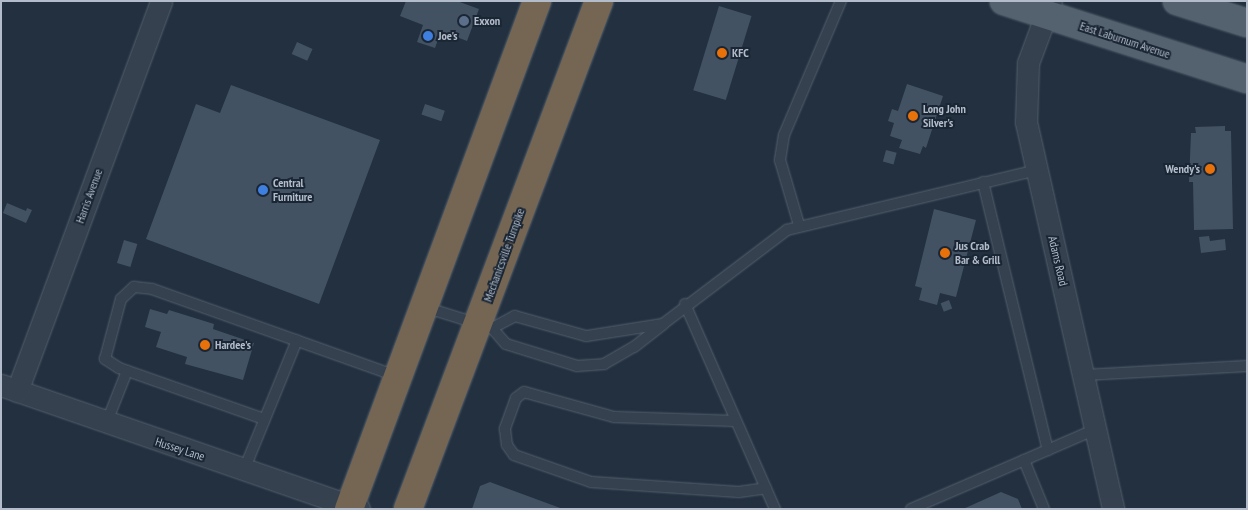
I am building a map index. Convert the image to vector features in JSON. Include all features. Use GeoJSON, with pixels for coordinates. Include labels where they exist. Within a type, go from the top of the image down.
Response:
{"type":"FeatureCollection","features":[{"type":"Feature","properties":{"kind":"highway"},"geometry":{"type":"LineString","coordinates":[[353,508],[423,307],[537,1]]}},
{"type":"Feature","properties":{"kind":"highway","name":"Mechanicsville Turnpike"},"geometry":{"type":"LineString","coordinates":[[408,509],[485,327],[599,1]]}},
{"type":"Feature","properties":{"kind":"main road","name":"East Laburnum Avenue"},"geometry":{"type":"LineString","coordinates":[[1004,1],[1048,8],[1247,79]]}},
{"type":"Feature","properties":{"kind":"main road"},"geometry":{"type":"LineString","coordinates":[[1177,1],[1247,23]]}},
{"type":"Feature","properties":{"kind":"street","name":"Harris Avenue"},"geometry":{"type":"LineString","coordinates":[[9,388],[161,1]]}},
{"type":"Feature","properties":{"kind":"street","name":"Adams Road"},"geometry":{"type":"LineString","coordinates":[[1048,8],[1028,62],[1025,94],[1026,122],[1085,375],[1113,509]]}},
{"type":"Feature","properties":{"kind":"street","name":"Hussey Lane"},"geometry":{"type":"LineString","coordinates":[[9,388],[106,424],[353,508]]}},
{"type":"Feature","properties":{"kind":"lane"},"geometry":{"type":"LineString","coordinates":[[799,225],[780,160],[784,135],[841,1]]}},
{"type":"Feature","properties":{"kind":"lane"},"geometry":{"type":"LineString","coordinates":[[423,307],[485,327],[506,344],[577,366],[604,364],[634,347],[685,304],[786,230],[799,225],[1037,170]]}},
{"type":"Feature","properties":{"kind":"lane"},"geometry":{"type":"LineString","coordinates":[[983,182],[1048,450]]}},
{"type":"Feature","properties":{"kind":"lane"},"geometry":{"type":"LineString","coordinates":[[264,418],[127,371],[105,359],[106,346],[121,299],[134,287],[152,288],[398,376]]}},
{"type":"Feature","properties":{"kind":"lane"},"geometry":{"type":"LineString","coordinates":[[685,304],[775,509]]}},
{"type":"Feature","properties":{"kind":"lane"},"geometry":{"type":"LineString","coordinates":[[485,327],[515,316],[586,336],[662,324]]}},
{"type":"Feature","properties":{"kind":"lane"},"geometry":{"type":"LineString","coordinates":[[244,470],[297,340]]}},
{"type":"Feature","properties":{"kind":"lane"},"geometry":{"type":"LineString","coordinates":[[1085,375],[1247,366]]}},
{"type":"Feature","properties":{"kind":"lane"},"geometry":{"type":"LineString","coordinates":[[106,424],[127,371]]}},
{"type":"Feature","properties":{"kind":"lane"},"geometry":{"type":"LineString","coordinates":[[736,421],[614,417],[524,392],[516,398],[505,429],[507,445],[514,455],[591,482],[739,492],[766,488]]}},
{"type":"Feature","properties":{"kind":"lane"},"geometry":{"type":"LineString","coordinates":[[911,509],[1096,430]]}},
{"type":"Feature","properties":{"kind":"lane"},"geometry":{"type":"LineString","coordinates":[[1024,460],[1044,509]]}},
{"type":"Feature","properties":{"kind":"building"},"geometry":{"type":"Polygon","coordinates":[[[406,1],[457,1],[479,9],[467,41],[441,31],[435,48],[417,42],[423,25],[400,16],[406,1]]]}},
{"type":"Feature","properties":{"kind":"building","name":"KFC"},"geometry":{"type":"Polygon","coordinates":[[[719,6],[752,16],[726,100],[693,90],[719,6]]]}},
{"type":"Feature","properties":{"kind":"building"},"geometry":{"type":"Polygon","coordinates":[[[297,42],[313,49],[307,61],[292,54],[297,42]]]}},
{"type":"Feature","properties":{"kind":"building","name":"Long John Silver's"},"geometry":{"type":"Polygon","coordinates":[[[907,84],[943,96],[926,148],[923,146],[920,154],[899,148],[902,140],[890,136],[894,123],[888,121],[892,109],[898,111],[907,84]]]}},
{"type":"Feature","properties":{"kind":"building","name":"Central Furniture"},"geometry":{"type":"Polygon","coordinates":[[[231,85],[380,140],[319,304],[146,239],[196,104],[220,113],[231,85]]]}},
{"type":"Feature","properties":{"kind":"building"},"geometry":{"type":"Polygon","coordinates":[[[425,104],[445,111],[441,121],[421,114],[425,104]]]}},
{"type":"Feature","properties":{"kind":"building","name":"Wendy's"},"geometry":{"type":"Polygon","coordinates":[[[1225,126],[1225,131],[1231,131],[1233,229],[1194,230],[1193,182],[1189,182],[1191,133],[1196,133],[1195,127],[1225,126]]]}},
{"type":"Feature","properties":{"kind":"building"},"geometry":{"type":"Polygon","coordinates":[[[886,150],[897,153],[894,164],[883,162],[886,150]]]}},
{"type":"Feature","properties":{"kind":"building"},"geometry":{"type":"Polygon","coordinates":[[[7,203],[26,211],[27,208],[32,210],[26,223],[3,213],[7,203]]]}},
{"type":"Feature","properties":{"kind":"building","name":"Jus Crab Bar & Grill"},"geometry":{"type":"Polygon","coordinates":[[[934,209],[976,220],[956,297],[940,293],[937,305],[919,300],[922,288],[915,286],[934,209]]]}},
{"type":"Feature","properties":{"kind":"building"},"geometry":{"type":"Polygon","coordinates":[[[1209,236],[1210,241],[1225,239],[1226,250],[1201,253],[1199,237],[1209,236]]]}},
{"type":"Feature","properties":{"kind":"building"},"geometry":{"type":"Polygon","coordinates":[[[124,240],[137,244],[130,267],[117,263],[124,240]]]}},
{"type":"Feature","properties":{"kind":"building"},"geometry":{"type":"Polygon","coordinates":[[[949,300],[952,308],[944,312],[941,303],[949,300]]]}},
{"type":"Feature","properties":{"kind":"building","name":"Hardee's"},"geometry":{"type":"Polygon","coordinates":[[[150,309],[167,314],[169,310],[214,324],[213,329],[254,343],[243,380],[185,364],[187,357],[156,347],[161,332],[145,327],[150,309]]]}},
{"type":"Feature","properties":{"kind":"building"},"geometry":{"type":"Polygon","coordinates":[[[490,482],[563,509],[472,509],[480,486],[490,482]]]}},
{"type":"Feature","properties":{"kind":"building"},"geometry":{"type":"Polygon","coordinates":[[[1001,492],[1018,499],[1022,509],[963,509],[1001,492]]]}},
{"type":"Feature","properties":{"kind":"place","name":"Exxon"},"geometry":{"type":"Point","coordinates":[464,21]}},
{"type":"Feature","properties":{"kind":"place","name":"Joe's"},"geometry":{"type":"Point","coordinates":[428,36]}},
{"type":"Feature","properties":{"kind":"place","name":"KFC"},"geometry":{"type":"Point","coordinates":[722,53]}},
{"type":"Feature","properties":{"kind":"place","name":"Long John Silver's"},"geometry":{"type":"Point","coordinates":[913,116]}},
{"type":"Feature","properties":{"kind":"place","name":"Wendy's"},"geometry":{"type":"Point","coordinates":[1210,169]}},
{"type":"Feature","properties":{"kind":"place","name":"Central Furniture"},"geometry":{"type":"Point","coordinates":[263,190]}},
{"type":"Feature","properties":{"kind":"place","name":"Jus Crab Bar & Grill"},"geometry":{"type":"Point","coordinates":[945,253]}},
{"type":"Feature","properties":{"kind":"place","name":"Hardee's"},"geometry":{"type":"Point","coordinates":[205,345]}}]}
